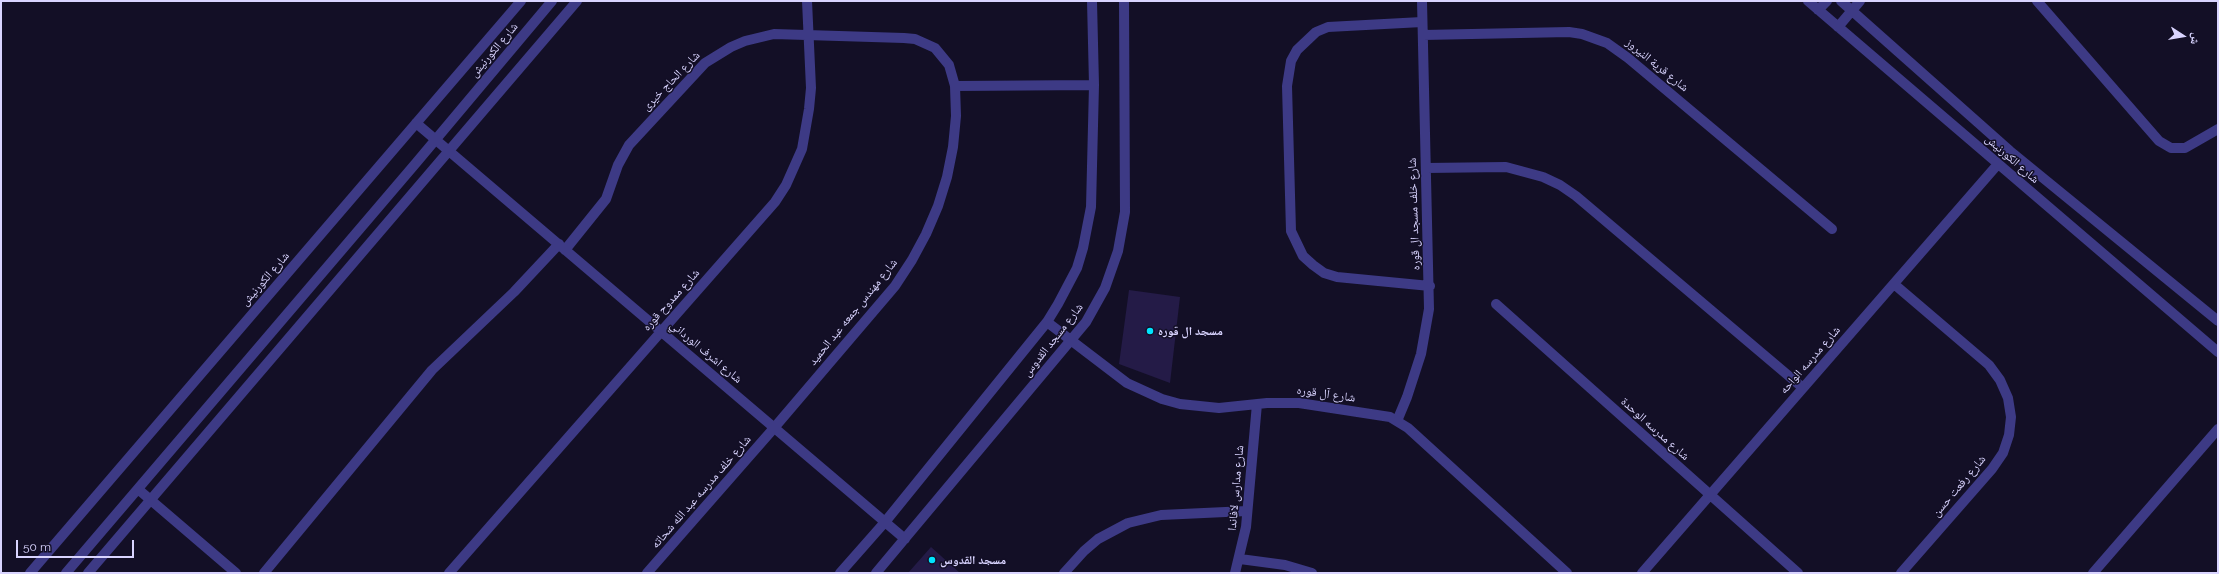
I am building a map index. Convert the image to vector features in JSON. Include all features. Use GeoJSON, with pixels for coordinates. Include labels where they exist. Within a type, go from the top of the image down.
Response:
{"type":"FeatureCollection","features":[{"type":"Feature","properties":{"kind":"street","name":"شارع الكورنيش"},"geometry":{"type":"LineString","coordinates":[[30,573],[521,1]]}},
{"type":"Feature","properties":{"kind":"street","name":"شارع الكورنيش"},"geometry":{"type":"LineString","coordinates":[[66,573],[139,490],[552,1]]}},
{"type":"Feature","properties":{"kind":"street"},"geometry":{"type":"LineString","coordinates":[[88,573],[577,1]]}},
{"type":"Feature","properties":{"kind":"street","name":"شارع ممدوح قوره"},"geometry":{"type":"LineString","coordinates":[[449,573],[660,331],[775,202],[786,185],[802,149],[807,129],[811,88],[807,1]]}},
{"type":"Feature","properties":{"kind":"street","name":"شارع مسجد القدوس"},"geometry":{"type":"LineString","coordinates":[[840,573],[885,522],[1047,322],[1077,268],[1088,228],[1091,207],[1094,85],[1092,1]]}},
{"type":"Feature","properties":{"kind":"street","name":"شارع مسجد القدوس"},"geometry":{"type":"LineString","coordinates":[[876,573],[1086,322],[1105,288],[1118,251],[1123,231],[1126,192],[1124,1]]}},
{"type":"Feature","properties":{"kind":"street","name":"شارع خلف مسجد ال قوره"},"geometry":{"type":"LineString","coordinates":[[1397,420],[1408,397],[1421,354],[1429,309],[1430,286],[1422,1]]}},
{"type":"Feature","properties":{"kind":"street","name":"شارع الكورنيش"},"geometry":{"type":"LineString","coordinates":[[1808,1],[2218,352]]}},
{"type":"Feature","properties":{"kind":"street"},"geometry":{"type":"LineString","coordinates":[[1818,10],[1827,1]]}},
{"type":"Feature","properties":{"kind":"street","name":"شارع الكورنيش"},"geometry":{"type":"LineString","coordinates":[[1841,1],[2010,151],[2217,320]]}},
{"type":"Feature","properties":{"kind":"street"},"geometry":{"type":"LineString","coordinates":[[1838,27],[1860,1]]}},
{"type":"Feature","properties":{"kind":"street"},"geometry":{"type":"LineString","coordinates":[[2037,1],[2159,141],[2171,148],[2185,148],[2218,129]]}},
{"type":"Feature","properties":{"kind":"street"},"geometry":{"type":"LineString","coordinates":[[1422,22],[1328,27],[1316,32],[1297,50],[1291,61],[1288,74],[1291,231],[1303,256],[1313,266],[1324,273],[1337,277],[1430,286]]}},
{"type":"Feature","properties":{"kind":"street","name":"شارع قرية النيروز"},"geometry":{"type":"LineString","coordinates":[[1423,35],[1569,32],[1582,34],[1607,43],[1628,58],[1832,229]]}},
{"type":"Feature","properties":{"kind":"street","name":"شارع الحاج خيرى"},"geometry":{"type":"LineString","coordinates":[[264,573],[432,370],[562,247],[606,198],[618,165],[629,145],[705,63],[731,47],[759,37],[782,34],[904,38],[926,42],[943,56],[949,65],[955,86]]}},
{"type":"Feature","properties":{"kind":"street"},"geometry":{"type":"LineString","coordinates":[[955,86],[1094,85]]}},
{"type":"Feature","properties":{"kind":"street","name":"شارع مهندس جمعه عبد الحميد"},"geometry":{"type":"LineString","coordinates":[[774,428],[895,286],[926,234],[947,176],[953,147],[956,116],[955,86]]}},
{"type":"Feature","properties":{"kind":"street","name":"شارع اشرف الورداني"},"geometry":{"type":"LineString","coordinates":[[416,123],[905,539]]}},
{"type":"Feature","properties":{"kind":"street","name":"شارع مدرسه الواحه"},"geometry":{"type":"LineString","coordinates":[[1642,573],[1998,164]]}},
{"type":"Feature","properties":{"kind":"street"},"geometry":{"type":"LineString","coordinates":[[1426,168],[1506,167],[1531,173],[1560,185],[1576,196],[1803,388]]}},
{"type":"Feature","properties":{"kind":"street","name":"شارع رفعت حسن"},"geometry":{"type":"LineString","coordinates":[[1894,284],[1989,365],[2000,380],[2008,398],[2011,417],[2009,435],[2003,453],[1992,469],[1901,573]]}},
{"type":"Feature","properties":{"kind":"street","name":"شارع مدرسه الوحدة"},"geometry":{"type":"LineString","coordinates":[[1496,304],[1798,573]]}},
{"type":"Feature","properties":{"kind":"street","name":"شارع آل قوره"},"geometry":{"type":"LineString","coordinates":[[1047,322],[1127,383],[1162,399],[1180,404],[1219,408],[1257,404],[1299,403],[1376,414],[1397,420],[1408,428],[1567,573]]}},
{"type":"Feature","properties":{"kind":"street","name":"شارع مدارس لافاندا"},"geometry":{"type":"LineString","coordinates":[[1235,573],[1240,560],[1247,511],[1257,404]]}},
{"type":"Feature","properties":{"kind":"street","name":"شارع خلف مدرسه عبد الله شحاته"},"geometry":{"type":"LineString","coordinates":[[647,573],[774,428]]}},
{"type":"Feature","properties":{"kind":"street"},"geometry":{"type":"LineString","coordinates":[[2093,573],[2218,429]]}},
{"type":"Feature","properties":{"kind":"street"},"geometry":{"type":"LineString","coordinates":[[139,490],[236,573]]}},
{"type":"Feature","properties":{"kind":"street"},"geometry":{"type":"LineString","coordinates":[[1064,573],[1084,551],[1098,539],[1128,523],[1161,515],[1247,511]]}},
{"type":"Feature","properties":{"kind":"street"},"geometry":{"type":"LineString","coordinates":[[90,545],[103,556]]}},
{"type":"Feature","properties":{"kind":"street"},"geometry":{"type":"LineString","coordinates":[[1240,560],[1285,565],[1312,573]]}},
{"type":"Feature","properties":{"kind":"building","name":"مسجد ال قوره"},"geometry":{"type":"Polygon","coordinates":[[[1129,290],[1180,297],[1170,383],[1119,364],[1129,290]]]}},
{"type":"Feature","properties":{"kind":"building","name":"مسجد القدوس"},"geometry":{"type":"Polygon","coordinates":[[[931,547],[960,573],[908,573],[931,547]]]}},
{"type":"Feature","properties":{"kind":"place","name":"مسجد ال قوره"},"geometry":{"type":"Point","coordinates":[1150,331]}},
{"type":"Feature","properties":{"kind":"place","name":"مسجد القدوس"},"geometry":{"type":"Point","coordinates":[932,560]}}]}
